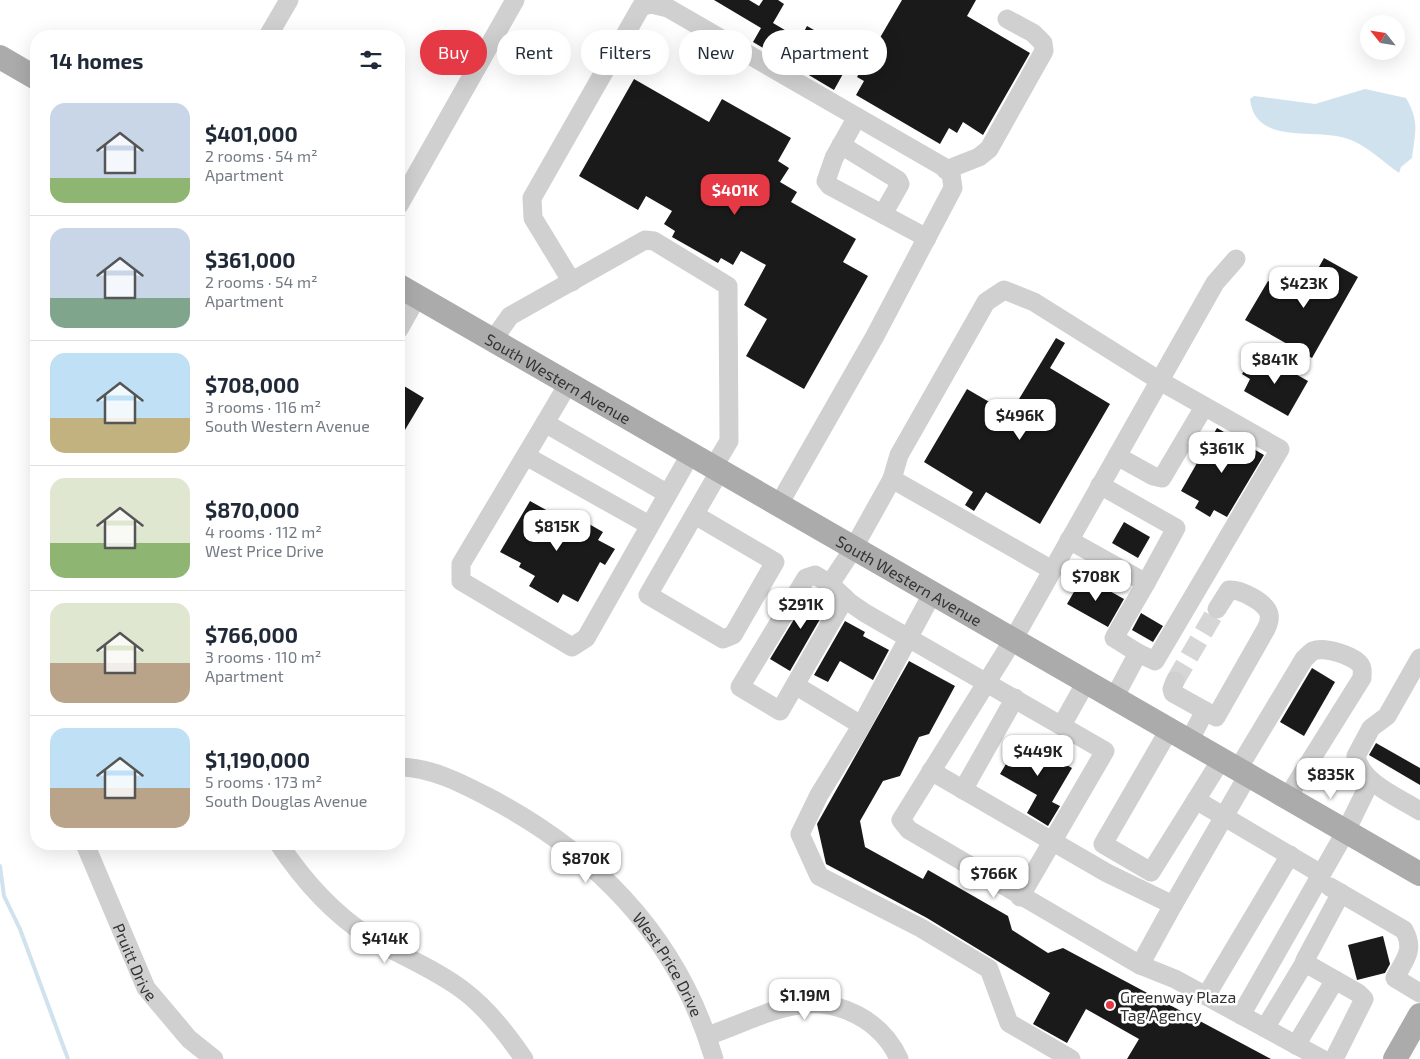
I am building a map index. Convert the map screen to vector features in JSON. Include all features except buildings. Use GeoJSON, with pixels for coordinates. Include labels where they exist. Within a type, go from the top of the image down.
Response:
{"type":"FeatureCollection","features":[{"type":"Feature","properties":{"kind":"main road"},"geometry":{"type":"LineString","coordinates":[[0,57],[30,74]]}},
{"type":"Feature","properties":{"kind":"main road","name":"South Western Avenue"},"geometry":{"type":"LineString","coordinates":[[408,292],[1420,874]]}},
{"type":"Feature","properties":{"kind":"main road"},"geometry":{"type":"LineString","coordinates":[[1394,1059],[1417,1026]]}},
{"type":"Feature","properties":{"kind":"street"},"geometry":{"type":"LineString","coordinates":[[272,30],[289,0]]}},
{"type":"Feature","properties":{"kind":"street"},"geometry":{"type":"LineString","coordinates":[[405,194],[515,0]]}},
{"type":"Feature","properties":{"kind":"street"},"geometry":{"type":"LineString","coordinates":[[572,282],[533,218],[532,198],[641,7],[651,4],[668,8],[857,117],[950,174],[953,188],[875,336],[778,506]]}},
{"type":"Feature","properties":{"kind":"street"},"geometry":{"type":"LineString","coordinates":[[946,170],[979,157],[989,149],[1044,50],[1043,43],[1033,33],[1007,19]]}},
{"type":"Feature","properties":{"kind":"street"},"geometry":{"type":"LineString","coordinates":[[857,117],[828,172],[826,181],[830,186],[927,238]]}},
{"type":"Feature","properties":{"kind":"street"},"geometry":{"type":"LineString","coordinates":[[842,145],[894,176],[900,184],[883,214]]}},
{"type":"Feature","properties":{"kind":"street"},"geometry":{"type":"LineString","coordinates":[[493,340],[510,316],[645,240],[654,241],[728,286],[729,441],[694,515],[648,595],[723,639],[733,635],[774,562],[694,515]]}},
{"type":"Feature","properties":{"kind":"street"},"geometry":{"type":"LineString","coordinates":[[1236,259],[1215,283],[1013,640],[901,820],[909,830],[1020,897],[1140,965],[1175,979],[1322,1059]]}},
{"type":"Feature","properties":{"kind":"street"},"geometry":{"type":"LineString","coordinates":[[830,584],[853,549],[892,479],[899,455],[986,302],[1004,290],[1034,302],[1160,381],[1280,449],[1155,661],[1114,638],[1176,528],[1100,485]]}},
{"type":"Feature","properties":{"kind":"street"},"geometry":{"type":"LineString","coordinates":[[405,304],[408,292]]}},
{"type":"Feature","properties":{"kind":"street"},"geometry":{"type":"LineString","coordinates":[[568,384],[460,564],[461,581],[572,647],[586,638],[690,455]]}},
{"type":"Feature","properties":{"kind":"street"},"geometry":{"type":"LineString","coordinates":[[1117,456],[1153,476],[1162,478],[1204,407]]}},
{"type":"Feature","properties":{"kind":"street"},"geometry":{"type":"LineString","coordinates":[[545,424],[668,494]]}},
{"type":"Feature","properties":{"kind":"street"},"geometry":{"type":"LineString","coordinates":[[526,456],[649,526]]}},
{"type":"Feature","properties":{"kind":"street"},"geometry":{"type":"LineString","coordinates":[[892,479],[1052,570]]}},
{"type":"Feature","properties":{"kind":"street"},"geometry":{"type":"LineString","coordinates":[[1070,540],[1146,583]]}},
{"type":"Feature","properties":{"kind":"street"},"geometry":{"type":"LineString","coordinates":[[845,598],[780,712],[740,687],[806,578],[815,575],[830,584],[845,598],[909,638],[987,681],[1105,751],[1020,897]]}},
{"type":"Feature","properties":{"kind":"street"},"geometry":{"type":"LineString","coordinates":[[1175,682],[1172,689],[1173,693],[1216,717],[1266,629],[1269,620],[1269,613],[1264,605],[1236,590],[1230,590],[1217,609]]}},
{"type":"Feature","properties":{"kind":"street"},"geometry":{"type":"LineString","coordinates":[[932,594],[862,724],[819,795],[800,834],[820,876],[920,928],[989,969],[1009,1023],[1071,1059]]}},
{"type":"Feature","properties":{"kind":"street"},"geometry":{"type":"LineString","coordinates":[[1205,711],[1179,736],[1103,844],[1151,872],[1196,800],[1235,768],[1304,659],[1314,650],[1325,649],[1339,652],[1359,663],[1362,668],[1362,678],[1287,798]]}},
{"type":"Feature","properties":{"kind":"street"},"geometry":{"type":"LineString","coordinates":[[1114,698],[1138,653]]}},
{"type":"Feature","properties":{"kind":"street"},"geometry":{"type":"LineString","coordinates":[[1420,658],[1387,716],[1372,727],[1357,754],[1362,772],[1371,780],[1420,811]]}},
{"type":"Feature","properties":{"kind":"street"},"geometry":{"type":"LineString","coordinates":[[1062,725],[1086,682]]}},
{"type":"Feature","properties":{"kind":"street"},"geometry":{"type":"LineString","coordinates":[[795,685],[862,724]]}},
{"type":"Feature","properties":{"kind":"street"},"geometry":{"type":"LineString","coordinates":[[963,790],[1015,698]]}},
{"type":"Feature","properties":{"kind":"street","name":"West Price Drive"},"geometry":{"type":"LineString","coordinates":[[405,768],[435,774],[460,783],[503,805],[566,845],[596,870],[640,918],[681,976],[707,1036],[714,1059]]}},
{"type":"Feature","properties":{"kind":"street"},"geometry":{"type":"LineString","coordinates":[[1140,965],[1224,817],[1235,768]]}},
{"type":"Feature","properties":{"kind":"street"},"geometry":{"type":"LineString","coordinates":[[931,771],[1053,842],[1173,906]]}},
{"type":"Feature","properties":{"kind":"street"},"geometry":{"type":"LineString","coordinates":[[1241,1015],[1346,831],[1371,780]]}},
{"type":"Feature","properties":{"kind":"street"},"geometry":{"type":"LineString","coordinates":[[1196,800],[1290,856],[1341,893],[1404,930],[1410,941],[1409,950],[1395,978],[1420,993]]}},
{"type":"Feature","properties":{"kind":"street","name":"Pruitt Drive"},"geometry":{"type":"LineString","coordinates":[[88,850],[146,988],[189,1040],[214,1059]]}},
{"type":"Feature","properties":{"kind":"street"},"geometry":{"type":"LineString","coordinates":[[284,850],[312,889],[332,908],[369,936],[440,974],[465,991],[494,1021],[524,1059]]}},
{"type":"Feature","properties":{"kind":"street"},"geometry":{"type":"LineString","coordinates":[[1206,996],[1290,856]]}},
{"type":"Feature","properties":{"kind":"street"},"geometry":{"type":"LineString","coordinates":[[1264,1028],[1305,962],[1306,955],[1341,893]]}},
{"type":"Feature","properties":{"kind":"street"},"geometry":{"type":"LineString","coordinates":[[1305,962],[1358,993],[1364,999],[1334,1059]]}},
{"type":"Feature","properties":{"kind":"street"},"geometry":{"type":"LineString","coordinates":[[1296,1045],[1335,980]]}},
{"type":"Feature","properties":{"kind":"street"},"geometry":{"type":"LineString","coordinates":[[707,1036],[799,1004],[832,1006],[848,1010],[875,1026],[890,1043],[899,1059]]}},
{"type":"Feature","properties":{"kind":"water"},"geometry":{"type":"Polygon","coordinates":[[[1365,89],[1406,98],[1410,106],[1415,121],[1412,158],[1401,167],[1399,173],[1370,151],[1351,140],[1338,136],[1291,133],[1276,130],[1264,124],[1255,114],[1250,99],[1254,96],[1315,104],[1365,89]]]}},
{"type":"Feature","properties":{"kind":"waterway"},"geometry":{"type":"LineString","coordinates":[[0,866],[4,896],[20,929],[68,1059]]}},
{"type":"Feature","properties":{"kind":"tunnel"},"geometry":{"type":"LineString","coordinates":[[1175,681],[1217,609]]}},
{"type":"Feature","properties":{"kind":"place","name":"Greenway Plaza Tag Agency"},"geometry":{"type":"Point","coordinates":[1110,1005]}}]}
